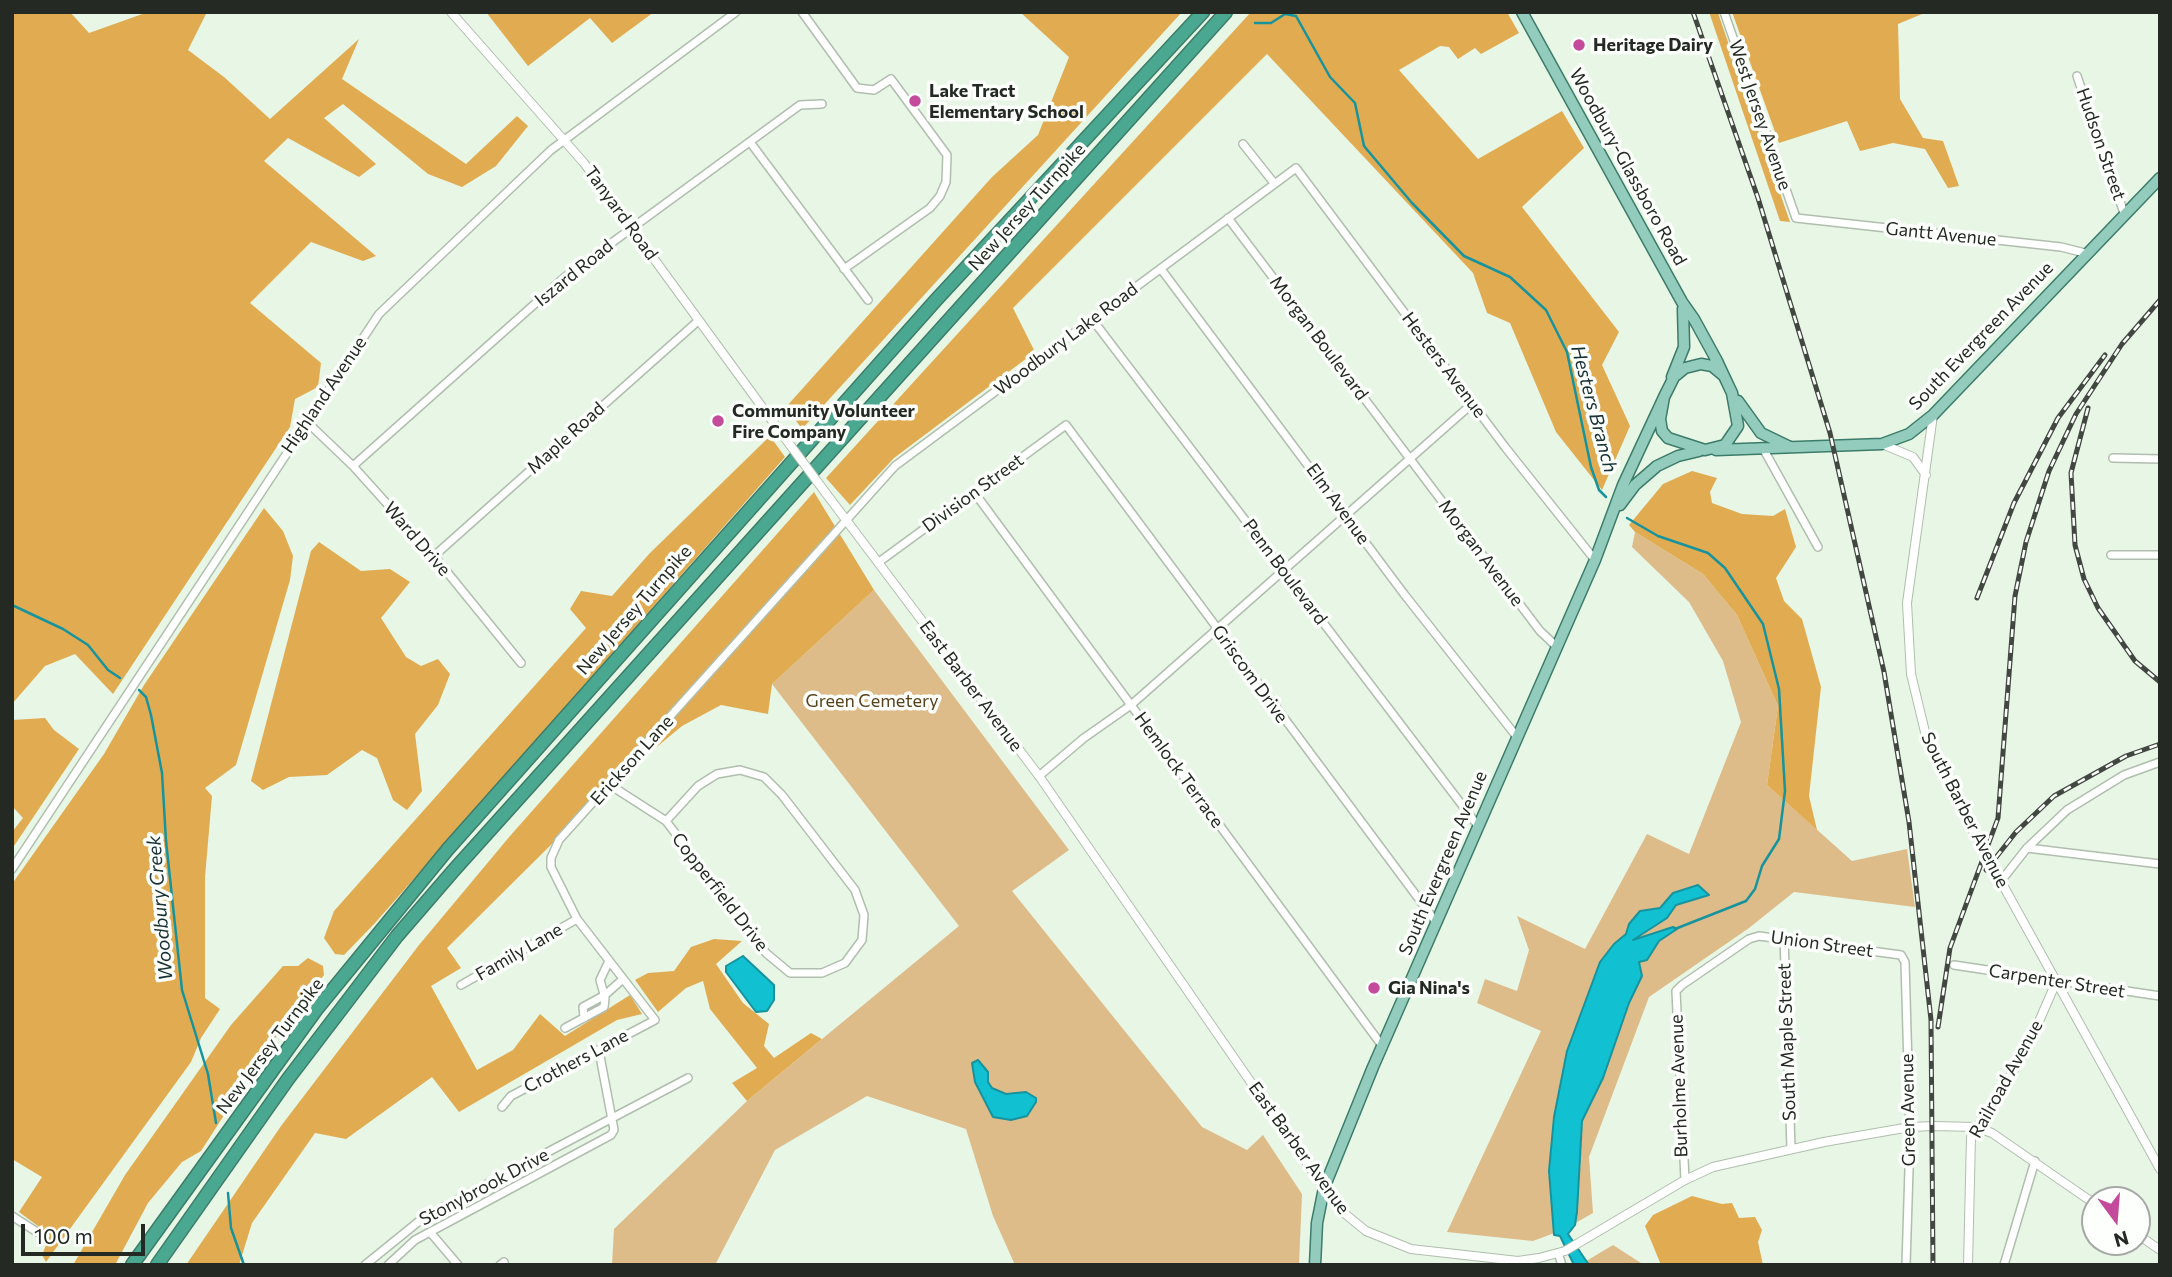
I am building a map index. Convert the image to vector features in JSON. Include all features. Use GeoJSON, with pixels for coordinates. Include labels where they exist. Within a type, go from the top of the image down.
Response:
{"type":"FeatureCollection","features":[{"type":"Feature","properties":{"kind":"highway","name":"New Jersey Turnpike"},"geometry":{"type":"LineString","coordinates":[[132,1265],[316,1010],[447,849],[936,300],[1203,12]]}},
{"type":"Feature","properties":{"kind":"highway","name":"New Jersey Turnpike"},"geometry":{"type":"LineString","coordinates":[[157,1265],[288,1079],[397,936],[646,653],[1226,12]]}},
{"type":"Feature","properties":{"kind":"main road","name":"Woodbury-Glassboro Road"},"geometry":{"type":"LineString","coordinates":[[1522,12],[1724,376]]}},
{"type":"Feature","properties":{"kind":"main road","name":"South Evergreen Avenue"},"geometry":{"type":"LineString","coordinates":[[1610,521],[1647,473],[1667,460],[1709,450],[1882,444],[1909,434],[1933,415],[2085,253],[2160,178]]}},
{"type":"Feature","properties":{"kind":"main road","name":"Woodbury-Glassboro Road"},"geometry":{"type":"LineString","coordinates":[[1669,385],[1686,334],[1682,303]]}},
{"type":"Feature","properties":{"kind":"main road"},"geometry":{"type":"LineString","coordinates":[[1694,365],[1712,366],[1724,376],[1732,393],[1738,426],[1729,441],[1709,450],[1683,446],[1665,435],[1660,425],[1664,397],[1678,372],[1694,365]]}},
{"type":"Feature","properties":{"kind":"main road","name":"South Evergreen Avenue"},"geometry":{"type":"LineString","coordinates":[[1732,393],[1761,433],[1795,449]]}},
{"type":"Feature","properties":{"kind":"main road","name":"South Evergreen Avenue"},"geometry":{"type":"LineString","coordinates":[[1315,1265],[1317,1223],[1324,1188],[1436,922],[1664,397]]}},
{"type":"Feature","properties":{"kind":"street","name":"Tanyard Road"},"geometry":{"type":"LineString","coordinates":[[451,12],[566,140],[776,426]]}},
{"type":"Feature","properties":{"kind":"street"},"geometry":{"type":"LineString","coordinates":[[802,12],[857,88],[874,90],[891,79],[947,155],[946,181],[940,197],[930,208],[844,269]]}},
{"type":"Feature","properties":{"kind":"street","name":"West Jersey Avenue"},"geometry":{"type":"LineString","coordinates":[[1724,12],[1796,218]]}},
{"type":"Feature","properties":{"kind":"street","name":"Highland Avenue"},"geometry":{"type":"LineString","coordinates":[[12,869],[306,421],[392,299],[551,150],[730,14]]}},
{"type":"Feature","properties":{"kind":"street","name":"Hudson Street"},"geometry":{"type":"LineString","coordinates":[[2077,76],[2124,213]]}},
{"type":"Feature","properties":{"kind":"street","name":"Iszard Road"},"geometry":{"type":"LineString","coordinates":[[353,467],[565,277],[800,105],[822,104]]}},
{"type":"Feature","properties":{"kind":"street"},"geometry":{"type":"LineString","coordinates":[[750,142],[867,300]]}},
{"type":"Feature","properties":{"kind":"street"},"geometry":{"type":"LineString","coordinates":[[1243,144],[1274,183]]}},
{"type":"Feature","properties":{"kind":"street","name":"Woodbury Lake Road"},"geometry":{"type":"LineString","coordinates":[[848,521],[895,466],[1296,168]]}},
{"type":"Feature","properties":{"kind":"street","name":"Hesters Avenue"},"geometry":{"type":"LineString","coordinates":[[1296,168],[1595,560]]}},
{"type":"Feature","properties":{"kind":"street","name":"Morgan Boulevard"},"geometry":{"type":"LineString","coordinates":[[1228,218],[1410,458]]}},
{"type":"Feature","properties":{"kind":"street","name":"Gantt Avenue"},"geometry":{"type":"LineString","coordinates":[[1796,218],[2061,247],[2085,253]]}},
{"type":"Feature","properties":{"kind":"street","name":"Elm Avenue"},"geometry":{"type":"LineString","coordinates":[[1161,269],[1347,514],[1404,594],[1517,737]]}},
{"type":"Feature","properties":{"kind":"street","name":"Penn Boulevard"},"geometry":{"type":"LineString","coordinates":[[1092,319],[1478,826]]}},
{"type":"Feature","properties":{"kind":"street","name":"Maple Road"},"geometry":{"type":"LineString","coordinates":[[434,556],[698,321]]}},
{"type":"Feature","properties":{"kind":"street"},"geometry":{"type":"LineString","coordinates":[[1039,776],[1084,738],[1131,705],[1473,403]]}},
{"type":"Feature","properties":{"kind":"street","name":"South Barber Avenue"},"geometry":{"type":"LineString","coordinates":[[1933,415],[1907,603],[1915,698],[1931,748],[2160,1169]]}},
{"type":"Feature","properties":{"kind":"street","name":"Ward Drive"},"geometry":{"type":"LineString","coordinates":[[306,421],[353,467],[434,556],[521,663]]}},
{"type":"Feature","properties":{"kind":"street","name":"Division Street"},"geometry":{"type":"LineString","coordinates":[[879,562],[1066,425]]}},
{"type":"Feature","properties":{"kind":"street","name":"Griscom Drive"},"geometry":{"type":"LineString","coordinates":[[1066,425],[1436,922]]}},
{"type":"Feature","properties":{"kind":"street","name":"East Barber Avenue"},"geometry":{"type":"LineString","coordinates":[[776,426],[1039,776],[1324,1188],[1344,1213],[1377,1237],[1411,1249],[1490,1262],[1518,1261],[1562,1252],[1685,1180],[1713,1167],[1791,1148],[1910,1127],[1975,1127],[1992,1133],[2081,1194]]}},
{"type":"Feature","properties":{"kind":"street"},"geometry":{"type":"LineString","coordinates":[[1882,444],[1913,457],[1926,475]]}},
{"type":"Feature","properties":{"kind":"street"},"geometry":{"type":"LineString","coordinates":[[1763,450],[1818,547]]}},
{"type":"Feature","properties":{"kind":"street","name":"Morgan Avenue"},"geometry":{"type":"LineString","coordinates":[[1410,458],[1540,631],[1556,646]]}},
{"type":"Feature","properties":{"kind":"street"},"geometry":{"type":"LineString","coordinates":[[2113,458],[2160,459]]}},
{"type":"Feature","properties":{"kind":"street","name":"Hemlock Terrace"},"geometry":{"type":"LineString","coordinates":[[974,492],[1384,1048]]}},
{"type":"Feature","properties":{"kind":"street","name":"Erickson Lane"},"geometry":{"type":"LineString","coordinates":[[654,1020],[577,919],[551,867],[551,858],[559,841],[848,521]]}},
{"type":"Feature","properties":{"kind":"street"},"geometry":{"type":"LineString","coordinates":[[2111,555],[2160,555]]}},
{"type":"Feature","properties":{"kind":"street"},"geometry":{"type":"LineString","coordinates":[[2001,881],[2027,848],[2057,819],[2091,793],[2124,775],[2160,762]]}},
{"type":"Feature","properties":{"kind":"street","name":"Copperfield Drive"},"geometry":{"type":"LineString","coordinates":[[610,785],[666,821],[766,953],[790,973],[822,973],[845,963],[862,940],[864,915],[855,890],[782,795],[764,777],[740,770],[717,774],[698,786],[666,821]]}},
{"type":"Feature","properties":{"kind":"street"},"geometry":{"type":"LineString","coordinates":[[2027,848],[2160,864]]}},
{"type":"Feature","properties":{"kind":"street","name":"Family Lane"},"geometry":{"type":"LineString","coordinates":[[461,985],[577,919]]}},
{"type":"Feature","properties":{"kind":"street","name":"Union Street"},"geometry":{"type":"LineString","coordinates":[[1676,991],[1749,939],[1759,936],[1784,937],[1901,955]]}},
{"type":"Feature","properties":{"kind":"street","name":"South Maple Street"},"geometry":{"type":"LineString","coordinates":[[1784,937],[1791,1148]]}},
{"type":"Feature","properties":{"kind":"street","name":"Green Avenue"},"geometry":{"type":"LineString","coordinates":[[1901,955],[1905,962],[1910,1127],[1906,1265]]}},
{"type":"Feature","properties":{"kind":"street"},"geometry":{"type":"LineString","coordinates":[[605,995],[600,980],[609,961]]}},
{"type":"Feature","properties":{"kind":"street","name":"Carpenter Street"},"geometry":{"type":"LineString","coordinates":[[1954,965],[2160,996]]}},
{"type":"Feature","properties":{"kind":"street"},"geometry":{"type":"LineString","coordinates":[[565,1028],[584,1018],[583,1007],[605,995],[623,979]]}},
{"type":"Feature","properties":{"kind":"street","name":"Railroad Avenue"},"geometry":{"type":"LineString","coordinates":[[1968,1265],[1971,1137],[2027,1049],[2057,981]]}},
{"type":"Feature","properties":{"kind":"street","name":"Burholme Avenue"},"geometry":{"type":"LineString","coordinates":[[1676,991],[1685,1180]]}},
{"type":"Feature","properties":{"kind":"street","name":"Crothers Lane"},"geometry":{"type":"LineString","coordinates":[[502,1107],[511,1096],[654,1020]]}},
{"type":"Feature","properties":{"kind":"street"},"geometry":{"type":"LineString","coordinates":[[598,1051],[611,1121]]}},
{"type":"Feature","properties":{"kind":"street","name":"Stonybrook Drive"},"geometry":{"type":"LineString","coordinates":[[365,1265],[423,1218],[688,1078]]}},
{"type":"Feature","properties":{"kind":"street","name":"Stonybrook Drive"},"geometry":{"type":"LineString","coordinates":[[388,1265],[415,1240],[599,1143],[614,1130],[611,1121]]}},
{"type":"Feature","properties":{"kind":"street"},"geometry":{"type":"LineString","coordinates":[[2004,1265],[2035,1161]]}},
{"type":"Feature","properties":{"kind":"street"},"geometry":{"type":"LineString","coordinates":[[12,1216],[40,1234]]}},
{"type":"Feature","properties":{"kind":"street"},"geometry":{"type":"LineString","coordinates":[[430,1232],[458,1265]]}},
{"type":"Feature","properties":{"kind":"street"},"geometry":{"type":"LineString","coordinates":[[1562,1252],[1562,1265]]}},
{"type":"Feature","properties":{"kind":"green space"},"geometry":{"type":"Polygon","coordinates":[[[1635,532],[1703,574],[1737,615],[1778,706],[1767,785],[1852,861],[1907,849],[1915,907],[1794,892],[1749,928],[1649,997],[1589,1157],[1593,1213],[1565,1229],[1533,1241],[1447,1232],[1541,1031],[1477,1003],[1485,979],[1517,991],[1529,950],[1517,916],[1585,949],[1647,834],[1689,854],[1741,722],[1723,661],[1689,602],[1632,547],[1635,532]]]}},
{"type":"Feature","properties":{"kind":"green space","name":"Green Cemetery"},"geometry":{"type":"Polygon","coordinates":[[[874,590],[1069,850],[1012,891],[1202,1127],[1247,1150],[1263,1135],[1302,1194],[1299,1265],[1015,1265],[993,1216],[966,1129],[867,1096],[775,1150],[715,1265],[612,1265],[614,1229],[747,1101],[959,926],[772,684],[874,590]]]}},
{"type":"Feature","properties":{"kind":"green space"},"geometry":{"type":"Polygon","coordinates":[[[1613,1245],[1644,1265],[1578,1265],[1583,1263],[1613,1245]]]}},
{"type":"Feature","properties":{"kind":"shaded area"},"geometry":{"type":"Polygon","coordinates":[[[12,12],[70,12],[89,33],[148,12],[207,12],[188,50],[224,77],[270,119],[359,39],[342,79],[466,164],[517,116],[528,126],[496,166],[462,187],[428,174],[343,104],[324,118],[376,164],[359,177],[288,138],[264,161],[376,256],[363,261],[311,242],[250,303],[321,363],[318,387],[295,399],[290,427],[113,694],[75,654],[45,666],[12,704],[12,12]]]}},
{"type":"Feature","properties":{"kind":"shaded area"},"geometry":{"type":"Polygon","coordinates":[[[486,12],[654,12],[612,43],[590,18],[528,66],[486,12]]]}},
{"type":"Feature","properties":{"kind":"shaded area"},"geometry":{"type":"Polygon","coordinates":[[[1020,12],[1182,12],[802,429],[786,407],[992,177],[1038,135],[1069,57],[1020,12]]]}},
{"type":"Feature","properties":{"kind":"shaded area"},"geometry":{"type":"Polygon","coordinates":[[[1251,12],[1507,12],[1519,33],[1481,54],[1475,48],[1458,59],[1449,47],[1440,46],[1399,70],[1478,159],[1562,111],[1584,148],[1522,207],[1619,332],[1602,365],[1630,426],[1602,490],[1556,432],[1510,323],[1487,313],[1473,273],[1267,54],[1013,308],[1035,352],[894,458],[850,505],[826,478],[1251,12]]]}},
{"type":"Feature","properties":{"kind":"shaded area"},"geometry":{"type":"Polygon","coordinates":[[[1709,12],[1718,12],[1790,222],[1780,221],[1709,12]]]}},
{"type":"Feature","properties":{"kind":"shaded area"},"geometry":{"type":"Polygon","coordinates":[[[1732,12],[1927,12],[1898,24],[1900,99],[1923,138],[1943,141],[1959,186],[1948,188],[1925,149],[1893,143],[1860,151],[1847,121],[1779,143],[1732,12]]]}},
{"type":"Feature","properties":{"kind":"shaded area"},"geometry":{"type":"Polygon","coordinates":[[[770,436],[785,457],[375,923],[344,955],[335,954],[324,938],[334,911],[586,628],[570,609],[581,591],[612,596],[649,554],[770,436]]]}},
{"type":"Feature","properties":{"kind":"shaded area"},"geometry":{"type":"Polygon","coordinates":[[[1692,471],[1717,478],[1710,492],[1712,503],[1742,514],[1773,516],[1785,509],[1796,547],[1776,578],[1784,601],[1802,619],[1821,687],[1809,796],[1817,830],[1767,785],[1778,706],[1737,615],[1703,574],[1635,532],[1629,525],[1663,484],[1692,471]]]}},
{"type":"Feature","properties":{"kind":"shaded area"},"geometry":{"type":"Polygon","coordinates":[[[814,492],[874,590],[772,684],[768,714],[721,705],[682,726],[653,750],[626,765],[577,819],[447,948],[461,968],[431,986],[477,1070],[513,1050],[540,1014],[565,1036],[630,995],[642,1014],[617,1020],[459,1112],[432,1077],[346,1139],[315,1133],[252,1223],[239,1265],[186,1265],[281,1126],[419,945],[510,836],[814,492]]]}},
{"type":"Feature","properties":{"kind":"shaded area"},"geometry":{"type":"Polygon","coordinates":[[[264,508],[283,531],[293,556],[290,580],[236,765],[205,788],[212,796],[205,877],[205,998],[220,1009],[201,1038],[191,1062],[46,1262],[42,1255],[50,1235],[19,1212],[42,1177],[12,1159],[12,884],[104,754],[144,685],[264,508]]]}},
{"type":"Feature","properties":{"kind":"shaded area"},"geometry":{"type":"Polygon","coordinates":[[[319,542],[361,571],[390,569],[410,582],[381,618],[406,657],[421,666],[438,659],[450,674],[438,705],[415,734],[422,791],[407,810],[393,800],[377,758],[362,750],[327,775],[289,777],[263,790],[251,781],[311,551],[319,542]]]}},
{"type":"Feature","properties":{"kind":"shaded area"},"geometry":{"type":"Polygon","coordinates":[[[45,718],[54,730],[79,749],[12,849],[12,832],[23,818],[12,806],[12,720],[45,718]]]}},
{"type":"Feature","properties":{"kind":"shaded area"},"geometry":{"type":"Polygon","coordinates":[[[714,939],[742,941],[716,964],[743,1003],[769,1024],[764,1046],[774,1058],[811,1033],[822,1039],[747,1101],[732,1083],[757,1068],[710,1009],[703,981],[686,988],[658,1012],[635,980],[648,973],[674,971],[691,947],[714,939]]]}},
{"type":"Feature","properties":{"kind":"shaded area"},"geometry":{"type":"Polygon","coordinates":[[[308,958],[323,966],[324,975],[266,1050],[201,1151],[182,1162],[148,1203],[115,1265],[73,1265],[125,1175],[231,1025],[283,966],[298,966],[308,958]]]}},
{"type":"Feature","properties":{"kind":"shaded area"},"geometry":{"type":"Polygon","coordinates":[[[1692,1196],[1722,1204],[1732,1203],[1739,1218],[1755,1217],[1762,1230],[1758,1242],[1763,1265],[1661,1265],[1645,1226],[1653,1215],[1692,1196]]]}},
{"type":"Feature","properties":{"kind":"water"},"geometry":{"type":"Polygon","coordinates":[[[1698,885],[1709,895],[1676,905],[1667,918],[1633,940],[1673,927],[1677,929],[1659,941],[1647,960],[1639,962],[1642,976],[1629,1003],[1603,1078],[1582,1121],[1577,1212],[1575,1225],[1568,1234],[1589,1265],[1574,1265],[1560,1236],[1554,1235],[1549,1171],[1554,1117],[1567,1051],[1600,962],[1626,934],[1629,924],[1640,911],[1660,908],[1673,893],[1698,885]]]}},
{"type":"Feature","properties":{"kind":"water"},"geometry":{"type":"Polygon","coordinates":[[[743,956],[774,985],[774,1000],[767,1011],[756,1012],[726,972],[726,966],[743,956]]]}},
{"type":"Feature","properties":{"kind":"water"},"geometry":{"type":"Polygon","coordinates":[[[978,1060],[988,1072],[988,1082],[992,1088],[1006,1094],[1026,1092],[1036,1098],[1027,1116],[1011,1120],[993,1117],[975,1082],[972,1063],[978,1060]]]}},
{"type":"Feature","properties":{"kind":"waterway","name":"Hesters Branch"},"geometry":{"type":"LineString","coordinates":[[1255,23],[1271,23],[1285,14],[1296,16],[1330,77],[1355,103],[1364,146],[1412,203],[1464,256],[1510,277],[1546,310],[1567,352],[1591,467],[1599,490],[1606,497]]}},
{"type":"Feature","properties":{"kind":"waterway","name":"Hesters Branch"},"geometry":{"type":"LineString","coordinates":[[1627,518],[1658,536],[1708,553],[1725,568],[1763,624],[1779,689],[1785,791],[1779,839],[1762,866],[1755,889],[1746,901],[1675,929]]}},
{"type":"Feature","properties":{"kind":"waterway","name":"Woodbury Creek"},"geometry":{"type":"LineString","coordinates":[[12,605],[63,629],[88,645],[108,670],[120,678]]}},
{"type":"Feature","properties":{"kind":"waterway","name":"Woodbury Creek"},"geometry":{"type":"LineString","coordinates":[[139,690],[146,697],[151,715],[162,773],[166,841],[182,990],[208,1074],[216,1123]]}},
{"type":"Feature","properties":{"kind":"waterway","name":"Woodbury Creek"},"geometry":{"type":"LineString","coordinates":[[228,1193],[231,1228],[244,1265]]}},
{"type":"Feature","properties":{"kind":"railway"},"geometry":{"type":"LineString","coordinates":[[1693,12],[1758,198],[1830,433],[1884,672],[1909,822],[1931,1020],[1933,1265]]}},
{"type":"Feature","properties":{"kind":"railway"},"geometry":{"type":"LineString","coordinates":[[1938,1027],[1950,948],[1998,818],[2015,596],[2026,542],[2049,471],[2076,414],[2122,344],[2160,300]]}},
{"type":"Feature","properties":{"kind":"railway"},"geometry":{"type":"LineString","coordinates":[[1977,598],[2014,503],[2058,418],[2105,355]]}},
{"type":"Feature","properties":{"kind":"railway"},"geometry":{"type":"LineString","coordinates":[[2088,408],[2071,473],[2075,545],[2084,579],[2098,608],[2135,661],[2160,682]]}},
{"type":"Feature","properties":{"kind":"railway"},"geometry":{"type":"LineString","coordinates":[[1986,870],[2016,832],[2054,796],[2126,756],[2160,744]]}},
{"type":"Feature","properties":{"kind":"place","name":"Heritage Dairy"},"geometry":{"type":"Point","coordinates":[1579,45]}},
{"type":"Feature","properties":{"kind":"place","name":"Lake Tract Elementary School"},"geometry":{"type":"Point","coordinates":[915,101]}},
{"type":"Feature","properties":{"kind":"place","name":"Community Volunteer Fire Company"},"geometry":{"type":"Point","coordinates":[718,421]}},
{"type":"Feature","properties":{"kind":"place","name":"Gia Nina's"},"geometry":{"type":"Point","coordinates":[1374,988]}}]}
